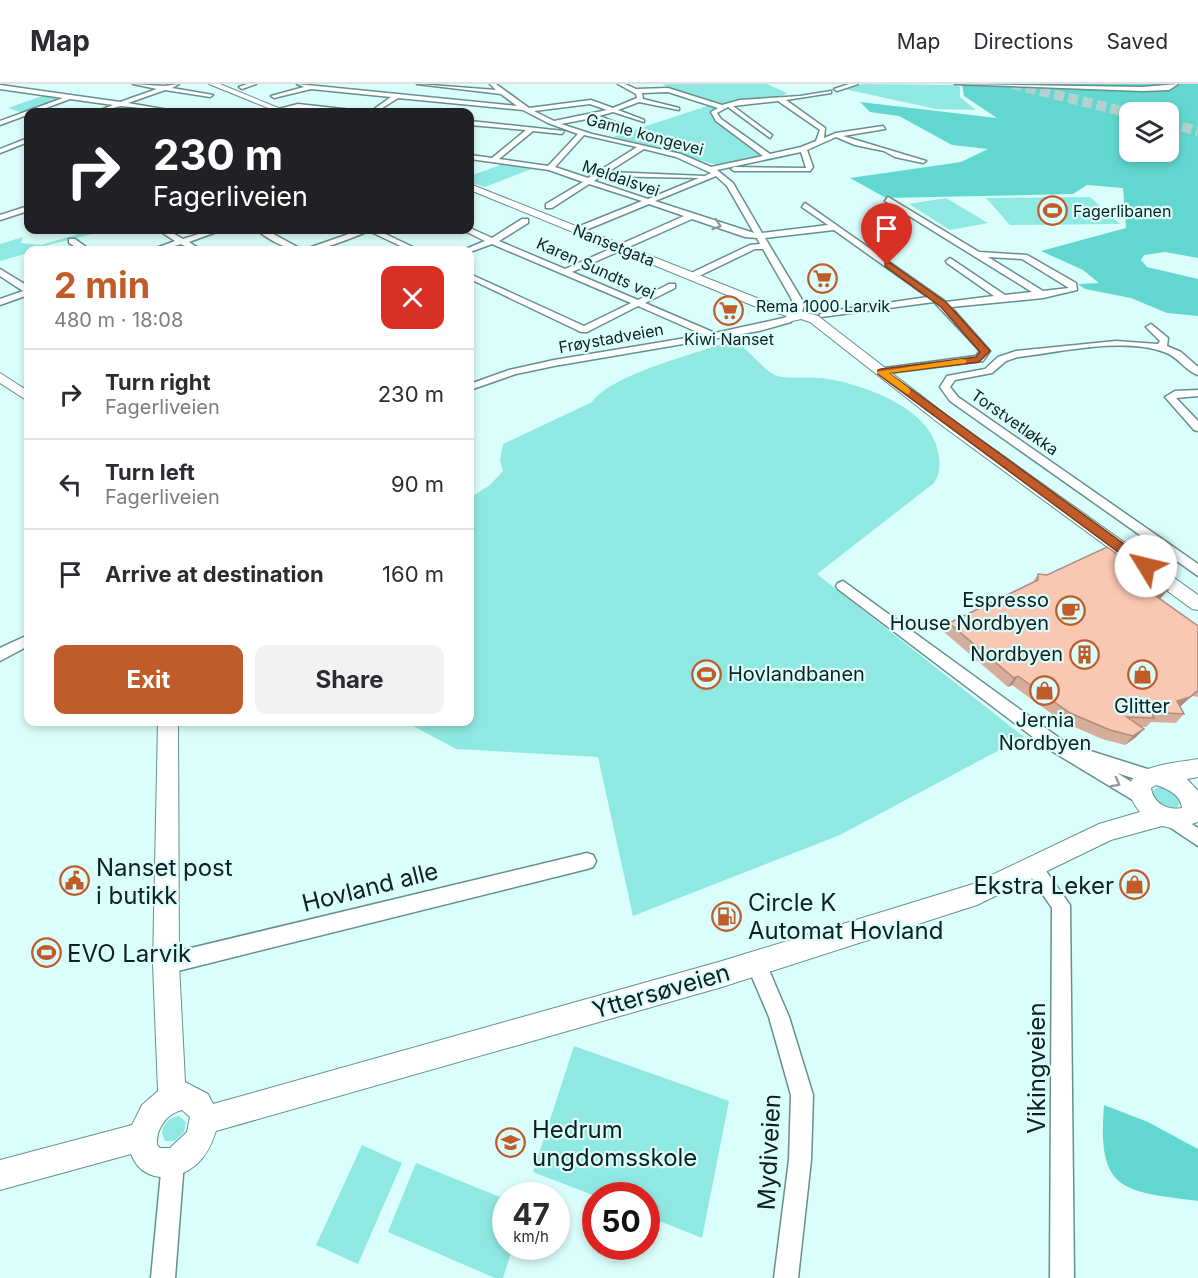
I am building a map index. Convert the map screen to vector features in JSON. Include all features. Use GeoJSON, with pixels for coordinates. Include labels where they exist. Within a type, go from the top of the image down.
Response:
{"type":"FeatureCollection","features":[{"type":"Feature","properties":{"kind":"main road"},"geometry":{"type":"LineString","coordinates":[[213,84],[268,108]]}},
{"type":"Feature","properties":{"kind":"main road","name":"Nansetgata"},"geometry":{"type":"LineString","coordinates":[[474,189],[758,303],[844,345]]}},
{"type":"Feature","properties":{"kind":"main road"},"geometry":{"type":"LineString","coordinates":[[795,321],[814,327],[818,318]]}},
{"type":"Feature","properties":{"kind":"main road","name":"Nansetgata"},"geometry":{"type":"LineString","coordinates":[[818,318],[844,345],[1198,604]]}},
{"type":"Feature","properties":{"kind":"main road"},"geometry":{"type":"LineString","coordinates":[[0,377],[24,393]]}},
{"type":"Feature","properties":{"kind":"main road"},"geometry":{"type":"LineString","coordinates":[[168,726],[166,964],[172,1098]]}},
{"type":"Feature","properties":{"kind":"main road"},"geometry":{"type":"LineString","coordinates":[[1167,817],[1142,798],[1140,784],[1154,777],[1198,768]]}},
{"type":"Feature","properties":{"kind":"main road"},"geometry":{"type":"LineString","coordinates":[[1154,777],[1176,783],[1190,795],[1196,805]]}},
{"type":"Feature","properties":{"kind":"main road","name":"Yttersøveien"},"geometry":{"type":"LineString","coordinates":[[1107,831],[1142,798]]}},
{"type":"Feature","properties":{"kind":"main road","name":"Yttersøveien"},"geometry":{"type":"LineString","coordinates":[[205,1121],[253,1105],[756,963],[977,894],[1107,831],[1167,817],[1187,818],[1196,805]]}},
{"type":"Feature","properties":{"kind":"main road"},"geometry":{"type":"LineString","coordinates":[[185,1096],[196,1099],[203,1108],[205,1121],[195,1146],[173,1162],[160,1163],[150,1159],[144,1150],[142,1137],[152,1114],[172,1098],[185,1096]]}},
{"type":"Feature","properties":{"kind":"main road"},"geometry":{"type":"LineString","coordinates":[[0,1175],[142,1137]]}},
{"type":"Feature","properties":{"kind":"street"},"geometry":{"type":"LineString","coordinates":[[136,84],[210,95]]}},
{"type":"Feature","properties":{"kind":"street"},"geometry":{"type":"LineString","coordinates":[[110,108],[176,84]]}},
{"type":"Feature","properties":{"kind":"street"},"geometry":{"type":"LineString","coordinates":[[242,87],[253,84]]}},
{"type":"Feature","properties":{"kind":"street"},"geometry":{"type":"LineString","coordinates":[[300,84],[341,91],[525,109]]}},
{"type":"Feature","properties":{"kind":"street"},"geometry":{"type":"LineString","coordinates":[[274,96],[323,84]]}},
{"type":"Feature","properties":{"kind":"street"},"geometry":{"type":"LineString","coordinates":[[332,96],[353,84]]}},
{"type":"Feature","properties":{"kind":"street"},"geometry":{"type":"LineString","coordinates":[[420,84],[502,92]]}},
{"type":"Feature","properties":{"kind":"street"},"geometry":{"type":"LineString","coordinates":[[453,108],[485,84]]}},
{"type":"Feature","properties":{"kind":"street","name":"Gamle kongevei"},"geometry":{"type":"LineString","coordinates":[[493,84],[525,109],[553,123],[583,134],[693,160],[730,185],[796,298],[799,306],[795,321]]}},
{"type":"Feature","properties":{"kind":"street"},"geometry":{"type":"LineString","coordinates":[[621,84],[635,91],[641,97],[639,100]]}},
{"type":"Feature","properties":{"kind":"street"},"geometry":{"type":"LineString","coordinates":[[837,89],[855,84]]}},
{"type":"Feature","properties":{"kind":"street"},"geometry":{"type":"LineString","coordinates":[[958,84],[1142,89],[1169,88],[1175,84]]}},
{"type":"Feature","properties":{"kind":"street"},"geometry":{"type":"LineString","coordinates":[[0,87],[142,108]]}},
{"type":"Feature","properties":{"kind":"street"},"geometry":{"type":"LineString","coordinates":[[379,108],[408,89]]}},
{"type":"Feature","properties":{"kind":"street"},"geometry":{"type":"LineString","coordinates":[[635,91],[668,90],[727,107],[770,136]]}},
{"type":"Feature","properties":{"kind":"street"},"geometry":{"type":"LineString","coordinates":[[768,156],[715,117],[714,112],[727,107],[829,92]]}},
{"type":"Feature","properties":{"kind":"street"},"geometry":{"type":"LineString","coordinates":[[40,108],[69,97]]}},
{"type":"Feature","properties":{"kind":"street"},"geometry":{"type":"LineString","coordinates":[[780,99],[823,129],[819,142]]}},
{"type":"Feature","properties":{"kind":"street"},"geometry":{"type":"LineString","coordinates":[[553,123],[612,111],[639,100],[677,109]]}},
{"type":"Feature","properties":{"kind":"street"},"geometry":{"type":"LineString","coordinates":[[313,107],[322,102]]}},
{"type":"Feature","properties":{"kind":"street","name":"Gamle kongevei"},"geometry":{"type":"LineString","coordinates":[[525,109],[591,102],[612,111]]}},
{"type":"Feature","properties":{"kind":"street"},"geometry":{"type":"LineString","coordinates":[[291,108],[298,106],[324,108]]}},
{"type":"Feature","properties":{"kind":"street"},"geometry":{"type":"LineString","coordinates":[[629,106],[640,109]]}},
{"type":"Feature","properties":{"kind":"street"},"geometry":{"type":"LineString","coordinates":[[612,111],[642,121]]}},
{"type":"Feature","properties":{"kind":"street"},"geometry":{"type":"LineString","coordinates":[[0,123],[24,114]]}},
{"type":"Feature","properties":{"kind":"street"},"geometry":{"type":"LineString","coordinates":[[592,116],[626,128]]}},
{"type":"Feature","properties":{"kind":"street"},"geometry":{"type":"LineString","coordinates":[[474,123],[583,134]]}},
{"type":"Feature","properties":{"kind":"street"},"geometry":{"type":"LineString","coordinates":[[578,230],[728,165],[803,149],[836,135],[883,128]]}},
{"type":"Feature","properties":{"kind":"street"},"geometry":{"type":"LineString","coordinates":[[494,160],[532,129]]}},
{"type":"Feature","properties":{"kind":"street"},"geometry":{"type":"LineString","coordinates":[[546,167],[572,146],[576,137],[583,134]]}},
{"type":"Feature","properties":{"kind":"street"},"geometry":{"type":"LineString","coordinates":[[836,135],[857,144],[923,161]]}},
{"type":"Feature","properties":{"kind":"street"},"geometry":{"type":"LineString","coordinates":[[0,152],[24,142]]}},
{"type":"Feature","properties":{"kind":"street"},"geometry":{"type":"LineString","coordinates":[[549,206],[641,148]]}},
{"type":"Feature","properties":{"kind":"street"},"geometry":{"type":"LineString","coordinates":[[728,165],[735,170],[808,170],[810,167],[803,149]]}},
{"type":"Feature","properties":{"kind":"street","name":"Meldalsvei"},"geometry":{"type":"LineString","coordinates":[[474,158],[546,167],[748,235],[760,236],[835,227]]}},
{"type":"Feature","properties":{"kind":"street"},"geometry":{"type":"LineString","coordinates":[[600,174],[713,172]]}},
{"type":"Feature","properties":{"kind":"street"},"geometry":{"type":"LineString","coordinates":[[888,199],[1043,295]]}},
{"type":"Feature","properties":{"kind":"street"},"geometry":{"type":"LineString","coordinates":[[805,205],[939,302],[984,347],[984,356],[972,361],[881,372]]}},
{"type":"Feature","properties":{"kind":"street"},"geometry":{"type":"LineString","coordinates":[[0,218],[24,210]]}},
{"type":"Feature","properties":{"kind":"street"},"geometry":{"type":"LineString","coordinates":[[567,271],[691,216]]}},
{"type":"Feature","properties":{"kind":"street"},"geometry":{"type":"LineString","coordinates":[[474,247],[494,240],[525,220]]}},
{"type":"Feature","properties":{"kind":"street","name":"Karen Sundts vei"},"geometry":{"type":"LineString","coordinates":[[474,233],[713,335]]}},
{"type":"Feature","properties":{"kind":"street"},"geometry":{"type":"LineString","coordinates":[[168,234],[189,246]]}},
{"type":"Feature","properties":{"kind":"street"},"geometry":{"type":"LineString","coordinates":[[168,246],[206,234]]}},
{"type":"Feature","properties":{"kind":"street"},"geometry":{"type":"LineString","coordinates":[[269,234],[291,246]]}},
{"type":"Feature","properties":{"kind":"street"},"geometry":{"type":"LineString","coordinates":[[319,246],[354,234]]}},
{"type":"Feature","properties":{"kind":"street"},"geometry":{"type":"LineString","coordinates":[[381,234],[406,246]]}},
{"type":"Feature","properties":{"kind":"street"},"geometry":{"type":"LineString","coordinates":[[72,241],[80,246]]}},
{"type":"Feature","properties":{"kind":"street"},"geometry":{"type":"LineString","coordinates":[[692,276],[753,247],[766,246]]}},
{"type":"Feature","properties":{"kind":"street"},"geometry":{"type":"LineString","coordinates":[[818,318],[939,302],[1005,299],[1073,290],[1072,285],[1029,259],[978,254]]}},
{"type":"Feature","properties":{"kind":"street"},"geometry":{"type":"LineString","coordinates":[[950,261],[1005,299]]}},
{"type":"Feature","properties":{"kind":"street"},"geometry":{"type":"LineString","coordinates":[[0,273],[24,288]]}},
{"type":"Feature","properties":{"kind":"street"},"geometry":{"type":"LineString","coordinates":[[474,278],[584,330],[672,286]]}},
{"type":"Feature","properties":{"kind":"street"},"geometry":{"type":"LineString","coordinates":[[0,302],[24,293]]}},
{"type":"Feature","properties":{"kind":"street","name":"Gamle kongevei"},"geometry":{"type":"LineString","coordinates":[[796,298],[818,318]]}},
{"type":"Feature","properties":{"kind":"street","name":"Frøystadveien"},"geometry":{"type":"LineString","coordinates":[[474,386],[513,372],[554,363],[795,321]]}},
{"type":"Feature","properties":{"kind":"street","name":"Torstvetløkka"},"geometry":{"type":"LineString","coordinates":[[1151,327],[1165,340],[1162,347]]}},
{"type":"Feature","properties":{"kind":"street","name":"Torstvetløkka"},"geometry":{"type":"LineString","coordinates":[[1198,372],[1176,353],[1162,347],[1136,343],[1016,354],[1002,359],[988,371],[951,378],[945,387],[954,399],[1198,571]]}},
{"type":"Feature","properties":{"kind":"street"},"geometry":{"type":"LineString","coordinates":[[1198,393],[1175,394],[1170,397],[1198,428]]}},
{"type":"Feature","properties":{"kind":"street"},"geometry":{"type":"LineString","coordinates":[[843,586],[1056,745],[1142,798]]}},
{"type":"Feature","properties":{"kind":"street"},"geometry":{"type":"LineString","coordinates":[[0,655],[24,641]]}},
{"type":"Feature","properties":{"kind":"street"},"geometry":{"type":"LineString","coordinates":[[1056,745],[1154,777]]}},
{"type":"Feature","properties":{"kind":"street"},"geometry":{"type":"LineString","coordinates":[[1167,817],[1198,838]]}},
{"type":"Feature","properties":{"kind":"street","name":"Hovland alle"},"geometry":{"type":"LineString","coordinates":[[166,964],[587,861]]}},
{"type":"Feature","properties":{"kind":"street","name":"Vikingveien"},"geometry":{"type":"LineString","coordinates":[[1033,867],[1061,905],[1062,1278]]}},
{"type":"Feature","properties":{"kind":"street","name":"Mydiveien"},"geometry":{"type":"LineString","coordinates":[[756,963],[779,1017],[802,1095],[800,1160],[786,1278]]}},
{"type":"Feature","properties":{"kind":"street"},"geometry":{"type":"LineString","coordinates":[[163,1278],[173,1162]]}},
{"type":"Feature","properties":{"kind":"shaded area"},"geometry":{"type":"Polygon","coordinates":[[[662,84],[767,84],[787,93],[756,101],[717,105],[692,98],[662,84]]]}},
{"type":"Feature","properties":{"kind":"shaded area"},"geometry":{"type":"Polygon","coordinates":[[[864,84],[955,85],[960,87],[960,97],[976,110],[936,109],[844,89],[864,84]]]}},
{"type":"Feature","properties":{"kind":"shaded area"},"geometry":{"type":"Polygon","coordinates":[[[962,84],[1198,84],[1198,258],[1165,252],[1144,255],[1141,260],[1147,267],[1198,279],[1198,316],[1167,313],[1131,298],[1085,289],[1078,284],[1099,283],[1083,270],[1041,251],[1126,228],[1123,188],[1087,185],[1073,194],[886,198],[850,178],[961,162],[988,149],[952,145],[899,116],[870,112],[860,102],[997,118],[964,96],[962,84]]]}},
{"type":"Feature","properties":{"kind":"shaded area"},"geometry":{"type":"Polygon","coordinates":[[[42,96],[60,99],[36,108],[24,108],[23,113],[8,108],[42,96]]]}},
{"type":"Feature","properties":{"kind":"shaded area"},"geometry":{"type":"Polygon","coordinates":[[[710,105],[718,107],[710,114],[712,117],[763,155],[718,165],[613,137],[710,105]]]}},
{"type":"Feature","properties":{"kind":"shaded area"},"geometry":{"type":"Polygon","coordinates":[[[503,164],[534,168],[485,187],[474,183],[474,175],[503,164]]]}},
{"type":"Feature","properties":{"kind":"shaded area","name":"Fagerlibanen"},"geometry":{"type":"Polygon","coordinates":[[[1090,197],[1120,224],[1010,225],[986,198],[1090,197]]]}},
{"type":"Feature","properties":{"kind":"shaded area"},"geometry":{"type":"Polygon","coordinates":[[[946,198],[988,223],[950,230],[909,204],[946,198]]]}},
{"type":"Feature","properties":{"kind":"shaded area"},"geometry":{"type":"Polygon","coordinates":[[[78,234],[92,234],[44,246],[24,246],[24,254],[0,261],[0,244],[23,237],[21,243],[41,245],[78,234]]]}},
{"type":"Feature","properties":{"kind":"shaded area","name":"Hovlandbanen"},"geometry":{"type":"Polygon","coordinates":[[[736,339],[762,365],[777,376],[822,378],[854,385],[888,398],[918,418],[929,430],[936,444],[939,469],[934,483],[817,574],[1024,737],[840,835],[633,916],[598,757],[456,749],[413,726],[474,726],[474,495],[490,485],[503,471],[500,460],[503,444],[592,402],[618,382],[658,365],[736,339]]]}},
{"type":"Feature","properties":{"kind":"shaded area"},"geometry":{"type":"Polygon","coordinates":[[[1162,787],[1174,792],[1181,801],[1177,808],[1165,807],[1156,800],[1152,792],[1162,787]]]}},
{"type":"Feature","properties":{"kind":"shaded area","name":"Hedrum ungdomsskole"},"geometry":{"type":"Polygon","coordinates":[[[574,1046],[729,1101],[702,1238],[660,1221],[660,1182],[582,1182],[582,1191],[570,1186],[570,1182],[559,1182],[533,1172],[574,1046]]]}},
{"type":"Feature","properties":{"kind":"shaded area"},"geometry":{"type":"Polygon","coordinates":[[[1104,1105],[1148,1122],[1198,1149],[1198,1201],[1150,1194],[1120,1182],[1111,1171],[1105,1155],[1104,1105]]]}},
{"type":"Feature","properties":{"kind":"shaded area"},"geometry":{"type":"Polygon","coordinates":[[[179,1116],[186,1122],[184,1132],[175,1141],[165,1141],[162,1133],[165,1123],[179,1116]]]}},
{"type":"Feature","properties":{"kind":"shaded area"},"geometry":{"type":"Polygon","coordinates":[[[362,1145],[402,1163],[358,1264],[316,1245],[362,1145]]]}},
{"type":"Feature","properties":{"kind":"shaded area"},"geometry":{"type":"Polygon","coordinates":[[[416,1163],[492,1194],[492,1260],[509,1260],[503,1278],[495,1278],[388,1232],[416,1163]]]}},
{"type":"Feature","properties":{"kind":"building","name":"Nordbyen"},"geometry":{"type":"Polygon","coordinates":[[[1107,547],[1168,590],[1156,596],[1198,626],[1198,690],[1190,697],[1177,701],[1184,714],[1151,712],[1154,718],[1127,717],[1144,729],[1133,736],[1110,730],[1070,713],[1018,676],[1014,678],[949,623],[1038,580],[1038,574],[1047,575],[1107,547]]]}},
{"type":"Feature","properties":{"kind":"tunnel"},"geometry":{"type":"LineString","coordinates":[[1012,84],[1119,110]]}},
{"type":"Feature","properties":{"kind":"tunnel"},"geometry":{"type":"LineString","coordinates":[[1179,126],[1198,131]]}},
{"type":"Feature","properties":{"kind":"slow traffic"},"geometry":{"type":"LineString","coordinates":[[907,391],[881,372],[903,367],[962,361]]}},
{"type":"Feature","properties":{"kind":"place","name":"Fagerlibanen"},"geometry":{"type":"Point","coordinates":[1052,211]}},
{"type":"Feature","properties":{"kind":"place","name":"Rema 1000 Larvik"},"geometry":{"type":"Point","coordinates":[823,278]}},
{"type":"Feature","properties":{"kind":"place","name":"Kiwi Nanset"},"geometry":{"type":"Point","coordinates":[729,311]}},
{"type":"Feature","properties":{"kind":"place","name":"Espresso House Nordbyen"},"geometry":{"type":"Point","coordinates":[1070,611]}},
{"type":"Feature","properties":{"kind":"place","name":"Nordbyen"},"geometry":{"type":"Point","coordinates":[1084,654]}},
{"type":"Feature","properties":{"kind":"place","name":"Hovlandbanen"},"geometry":{"type":"Point","coordinates":[707,674]}},
{"type":"Feature","properties":{"kind":"place","name":"Glitter"},"geometry":{"type":"Point","coordinates":[1142,675]}},
{"type":"Feature","properties":{"kind":"place","name":"Jernia Nordbyen"},"geometry":{"type":"Point","coordinates":[1045,690]}},
{"type":"Feature","properties":{"kind":"place","name":"Nanset post i butikk"},"geometry":{"type":"Point","coordinates":[75,881]}},
{"type":"Feature","properties":{"kind":"place","name":"Ekstra Leker"},"geometry":{"type":"Point","coordinates":[1135,885]}},
{"type":"Feature","properties":{"kind":"place","name":"Circle K Automat Hovland"},"geometry":{"type":"Point","coordinates":[727,916]}},
{"type":"Feature","properties":{"kind":"place","name":"EVO Larvik"},"geometry":{"type":"Point","coordinates":[46,953]}},
{"type":"Feature","properties":{"kind":"place","name":"Hedrum ungdomsskole"},"geometry":{"type":"Point","coordinates":[511,1143]}},
{"type":"Feature","properties":{"kind":"route"},"geometry":{"type":"LineString","coordinates":[[887,265],[944,305],[984,347],[985,351],[984,356],[972,361],[903,367],[881,372],[1146,566]]}}]}
